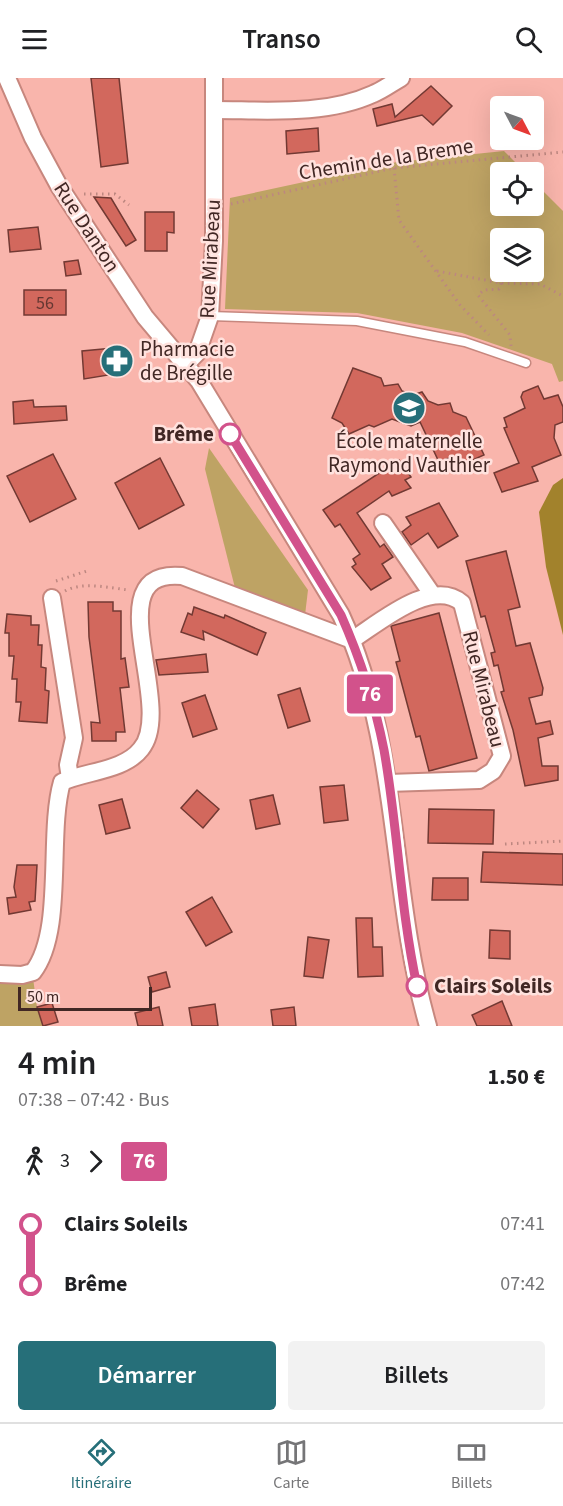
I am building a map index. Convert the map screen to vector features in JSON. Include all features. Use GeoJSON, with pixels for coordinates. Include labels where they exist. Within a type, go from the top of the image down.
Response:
{"type":"FeatureCollection","features":[{"type":"Feature","properties":{"kind":"street","name":"Rue Danton"},"geometry":{"type":"LineString","coordinates":[[7,78],[33,138],[59,186],[145,317],[186,364]]}},
{"type":"Feature","properties":{"kind":"street","name":"Rue Mirabeau"},"geometry":{"type":"LineString","coordinates":[[186,364],[197,353],[210,316],[214,241],[214,78]]}},
{"type":"Feature","properties":{"kind":"street"},"geometry":{"type":"LineString","coordinates":[[214,110],[309,109],[340,104],[373,95],[401,78]]}},
{"type":"Feature","properties":{"kind":"street"},"geometry":{"type":"LineString","coordinates":[[186,364],[341,615],[352,640],[373,704],[388,783],[410,955],[428,1026]]}},
{"type":"Feature","properties":{"kind":"street"},"geometry":{"type":"LineString","coordinates":[[352,640],[414,602],[432,594],[383,524]]}},
{"type":"Feature","properties":{"kind":"street"},"geometry":{"type":"LineString","coordinates":[[0,974],[22,975],[33,972],[42,957],[54,881],[57,800],[62,782],[128,761],[142,749],[150,729],[149,679],[138,614],[143,592],[150,583],[165,575],[182,576],[352,640]]}},
{"type":"Feature","properties":{"kind":"street","name":"Rue Mirabeau"},"geometry":{"type":"LineString","coordinates":[[388,783],[479,780],[493,771],[502,756],[462,603],[453,596],[432,594]]}},
{"type":"Feature","properties":{"kind":"street"},"geometry":{"type":"LineString","coordinates":[[52,598],[74,738],[68,765],[70,778]]}},
{"type":"Feature","properties":{"kind":"lane"},"geometry":{"type":"LineString","coordinates":[[210,316],[357,321],[465,342],[526,363]]}},
{"type":"Feature","properties":{"kind":"path","name":"Chemin de la Breme"},"geometry":{"type":"LineString","coordinates":[[251,200],[394,168],[563,152]]}},
{"type":"Feature","properties":{"kind":"path"},"geometry":{"type":"LineString","coordinates":[[394,168],[399,220],[460,305],[509,356]]}},
{"type":"Feature","properties":{"kind":"path"},"geometry":{"type":"LineString","coordinates":[[88,193],[115,194],[129,205]]}},
{"type":"Feature","properties":{"kind":"path"},"geometry":{"type":"LineString","coordinates":[[437,271],[501,283],[540,284],[563,296]]}},
{"type":"Feature","properties":{"kind":"path"},"geometry":{"type":"LineString","coordinates":[[501,283],[499,290],[484,290],[478,295],[510,334],[512,341],[509,356]]}},
{"type":"Feature","properties":{"kind":"path"},"geometry":{"type":"LineString","coordinates":[[65,578],[87,571]]}},
{"type":"Feature","properties":{"kind":"path"},"geometry":{"type":"LineString","coordinates":[[73,587],[96,586],[143,592]]}},
{"type":"Feature","properties":{"kind":"path"},"geometry":{"type":"LineString","coordinates":[[505,844],[563,841]]}},
{"type":"Feature","properties":{"kind":"shaded area"},"geometry":{"type":"Polygon","coordinates":[[[504,151],[515,162],[490,162],[490,216],[544,216],[544,192],[563,211],[563,381],[559,382],[552,364],[462,333],[357,313],[225,309],[230,198],[397,162],[504,151]]]}},
{"type":"Feature","properties":{"kind":"shaded area"},"geometry":{"type":"Polygon","coordinates":[[[209,448],[308,590],[305,615],[235,588],[205,469],[209,448]]]}},
{"type":"Feature","properties":{"kind":"shaded area"},"geometry":{"type":"Polygon","coordinates":[[[563,478],[563,635],[546,567],[539,512],[553,485],[563,478]]]}},
{"type":"Feature","properties":{"kind":"shaded area"},"geometry":{"type":"Polygon","coordinates":[[[0,978],[33,978],[37,1007],[43,1026],[0,1026],[0,978]]]}},
{"type":"Feature","properties":{"kind":"building"},"geometry":{"type":"Polygon","coordinates":[[[91,78],[119,78],[128,163],[101,167],[91,78]]]}},
{"type":"Feature","properties":{"kind":"building"},"geometry":{"type":"Polygon","coordinates":[[[431,86],[452,106],[433,125],[422,115],[377,126],[373,109],[392,104],[395,117],[431,86]]]}},
{"type":"Feature","properties":{"kind":"building"},"geometry":{"type":"Polygon","coordinates":[[[318,128],[319,151],[287,154],[286,131],[318,128]]]}},
{"type":"Feature","properties":{"kind":"building"},"geometry":{"type":"Polygon","coordinates":[[[94,197],[111,198],[136,240],[126,246],[94,197]]]}},
{"type":"Feature","properties":{"kind":"building"},"geometry":{"type":"Polygon","coordinates":[[[145,212],[174,212],[174,233],[167,232],[167,251],[145,251],[145,212]]]}},
{"type":"Feature","properties":{"kind":"building"},"geometry":{"type":"Polygon","coordinates":[[[38,227],[41,249],[10,252],[8,230],[38,227]]]}},
{"type":"Feature","properties":{"kind":"building"},"geometry":{"type":"Polygon","coordinates":[[[78,260],[81,274],[66,276],[64,262],[78,260]]]}},
{"type":"Feature","properties":{"kind":"building"},"geometry":{"type":"Polygon","coordinates":[[[24,290],[66,290],[66,315],[24,315],[24,290]]]}},
{"type":"Feature","properties":{"kind":"building"},"geometry":{"type":"Polygon","coordinates":[[[124,347],[127,372],[84,379],[82,351],[124,347]]]}},
{"type":"Feature","properties":{"kind":"building"},"geometry":{"type":"Polygon","coordinates":[[[353,368],[381,378],[384,386],[398,384],[402,391],[413,395],[422,392],[428,401],[438,405],[450,403],[453,412],[466,417],[484,455],[457,467],[452,457],[439,462],[420,422],[411,426],[392,419],[374,427],[369,425],[349,434],[342,423],[332,418],[353,368]]]}},
{"type":"Feature","properties":{"kind":"building"},"geometry":{"type":"Polygon","coordinates":[[[538,386],[544,399],[558,395],[563,407],[563,422],[555,425],[554,438],[561,455],[532,467],[538,481],[502,492],[494,473],[519,463],[504,428],[507,427],[504,418],[525,408],[521,397],[523,392],[538,386]]]}},
{"type":"Feature","properties":{"kind":"building"},"geometry":{"type":"Polygon","coordinates":[[[33,400],[34,407],[66,406],[67,420],[14,424],[13,402],[33,400]]]}},
{"type":"Feature","properties":{"kind":"building"},"geometry":{"type":"Polygon","coordinates":[[[53,454],[76,499],[30,522],[7,476],[53,454]]]}},
{"type":"Feature","properties":{"kind":"building"},"geometry":{"type":"Polygon","coordinates":[[[160,458],[184,505],[139,529],[115,483],[160,458]]]}},
{"type":"Feature","properties":{"kind":"building"},"geometry":{"type":"Polygon","coordinates":[[[399,460],[411,477],[405,480],[411,488],[392,496],[389,491],[357,513],[380,547],[384,544],[393,557],[382,564],[391,578],[371,590],[352,567],[356,564],[353,559],[360,554],[340,524],[335,527],[323,510],[399,460]]]}},
{"type":"Feature","properties":{"kind":"building"},"geometry":{"type":"Polygon","coordinates":[[[439,503],[458,536],[438,548],[428,533],[411,545],[402,532],[411,525],[406,517],[439,503]]]}},
{"type":"Feature","properties":{"kind":"building"},"geometry":{"type":"Polygon","coordinates":[[[506,551],[520,607],[508,610],[516,646],[530,643],[543,688],[542,695],[529,698],[536,724],[550,721],[553,734],[538,738],[542,766],[558,766],[558,780],[525,786],[513,730],[501,692],[504,691],[498,665],[494,666],[491,653],[495,652],[485,616],[481,617],[466,561],[506,551]]]}},
{"type":"Feature","properties":{"kind":"building"},"geometry":{"type":"Polygon","coordinates":[[[88,602],[113,602],[113,611],[121,611],[121,659],[125,658],[129,687],[120,688],[125,732],[116,732],[116,741],[92,741],[91,722],[100,723],[89,637],[88,602]]]}},
{"type":"Feature","properties":{"kind":"building"},"geometry":{"type":"Polygon","coordinates":[[[194,607],[224,618],[225,615],[266,633],[257,655],[203,631],[204,640],[181,632],[188,613],[192,615],[194,607]]]}},
{"type":"Feature","properties":{"kind":"building"},"geometry":{"type":"Polygon","coordinates":[[[439,613],[477,758],[429,771],[420,736],[416,737],[396,662],[400,661],[391,626],[439,613]]]}},
{"type":"Feature","properties":{"kind":"building"},"geometry":{"type":"Polygon","coordinates":[[[7,614],[31,616],[31,625],[39,625],[38,645],[42,645],[41,667],[46,668],[45,690],[49,691],[47,723],[19,721],[21,702],[16,702],[17,679],[12,679],[14,656],[9,656],[9,633],[5,633],[7,614]]]}},
{"type":"Feature","properties":{"kind":"building"},"geometry":{"type":"Polygon","coordinates":[[[206,654],[208,672],[159,675],[156,660],[206,654]]]}},
{"type":"Feature","properties":{"kind":"building"},"geometry":{"type":"Polygon","coordinates":[[[300,688],[310,721],[288,728],[278,695],[300,688]]]}},
{"type":"Feature","properties":{"kind":"building"},"geometry":{"type":"Polygon","coordinates":[[[205,695],[217,729],[193,737],[182,703],[205,695]]]}},
{"type":"Feature","properties":{"kind":"building"},"geometry":{"type":"Polygon","coordinates":[[[344,785],[348,820],[324,823],[320,787],[344,785]]]}},
{"type":"Feature","properties":{"kind":"building"},"geometry":{"type":"Polygon","coordinates":[[[197,790],[219,809],[203,828],[181,808],[197,790]]]}},
{"type":"Feature","properties":{"kind":"building"},"geometry":{"type":"Polygon","coordinates":[[[273,795],[280,824],[256,829],[250,800],[273,795]]]}},
{"type":"Feature","properties":{"kind":"building"},"geometry":{"type":"Polygon","coordinates":[[[122,799],[130,828],[106,834],[99,805],[122,799]]]}},
{"type":"Feature","properties":{"kind":"building"},"geometry":{"type":"Polygon","coordinates":[[[429,809],[494,810],[493,844],[428,843],[429,809]]]}},
{"type":"Feature","properties":{"kind":"building"},"geometry":{"type":"Polygon","coordinates":[[[483,852],[563,854],[563,885],[481,882],[483,852]]]}},
{"type":"Feature","properties":{"kind":"building"},"geometry":{"type":"Polygon","coordinates":[[[17,865],[37,865],[35,901],[29,902],[31,910],[9,914],[7,898],[16,897],[14,887],[17,865]]]}},
{"type":"Feature","properties":{"kind":"building"},"geometry":{"type":"Polygon","coordinates":[[[433,878],[468,878],[468,900],[432,900],[433,878]]]}},
{"type":"Feature","properties":{"kind":"building"},"geometry":{"type":"Polygon","coordinates":[[[212,897],[232,932],[206,946],[186,912],[212,897]]]}},
{"type":"Feature","properties":{"kind":"building"},"geometry":{"type":"Polygon","coordinates":[[[356,918],[372,918],[373,947],[382,947],[383,976],[358,977],[356,918]]]}},
{"type":"Feature","properties":{"kind":"building"},"geometry":{"type":"Polygon","coordinates":[[[490,930],[510,931],[510,959],[489,958],[490,930]]]}},
{"type":"Feature","properties":{"kind":"building"},"geometry":{"type":"Polygon","coordinates":[[[308,937],[329,940],[323,978],[304,976],[308,937]]]}},
{"type":"Feature","properties":{"kind":"building"},"geometry":{"type":"Polygon","coordinates":[[[166,972],[170,987],[152,992],[148,977],[166,972]]]}},
{"type":"Feature","properties":{"kind":"building"},"geometry":{"type":"Polygon","coordinates":[[[502,1001],[512,1026],[477,1026],[472,1015],[502,1001]]]}},
{"type":"Feature","properties":{"kind":"building"},"geometry":{"type":"Polygon","coordinates":[[[52,1003],[58,1022],[43,1026],[37,1007],[52,1003]]]}},
{"type":"Feature","properties":{"kind":"building"},"geometry":{"type":"Polygon","coordinates":[[[215,1004],[218,1026],[192,1026],[189,1008],[215,1004]]]}},
{"type":"Feature","properties":{"kind":"building"},"geometry":{"type":"Polygon","coordinates":[[[159,1007],[163,1026],[138,1026],[135,1013],[159,1007]]]}},
{"type":"Feature","properties":{"kind":"building"},"geometry":{"type":"Polygon","coordinates":[[[294,1007],[296,1026],[273,1026],[271,1010],[294,1007]]]}},
{"type":"Feature","properties":{"kind":"bus line","name":"76"},"geometry":{"type":"LineString","coordinates":[[230,434],[341,615],[352,640],[373,704],[384,750],[398,874],[417,986]]}},
{"type":"Feature","properties":{"kind":"place","name":"Pharmacie de Brégille"},"geometry":{"type":"Point","coordinates":[117,361]}},
{"type":"Feature","properties":{"kind":"place","name":"École maternelle Raymond Vauthier"},"geometry":{"type":"Point","coordinates":[409,408]}},
{"type":"Feature","properties":{"kind":"place","name":"Brême"},"geometry":{"type":"Point","coordinates":[230,434]}},
{"type":"Feature","properties":{"kind":"place","name":"Clairs Soleils"},"geometry":{"type":"Point","coordinates":[417,986]}}]}
